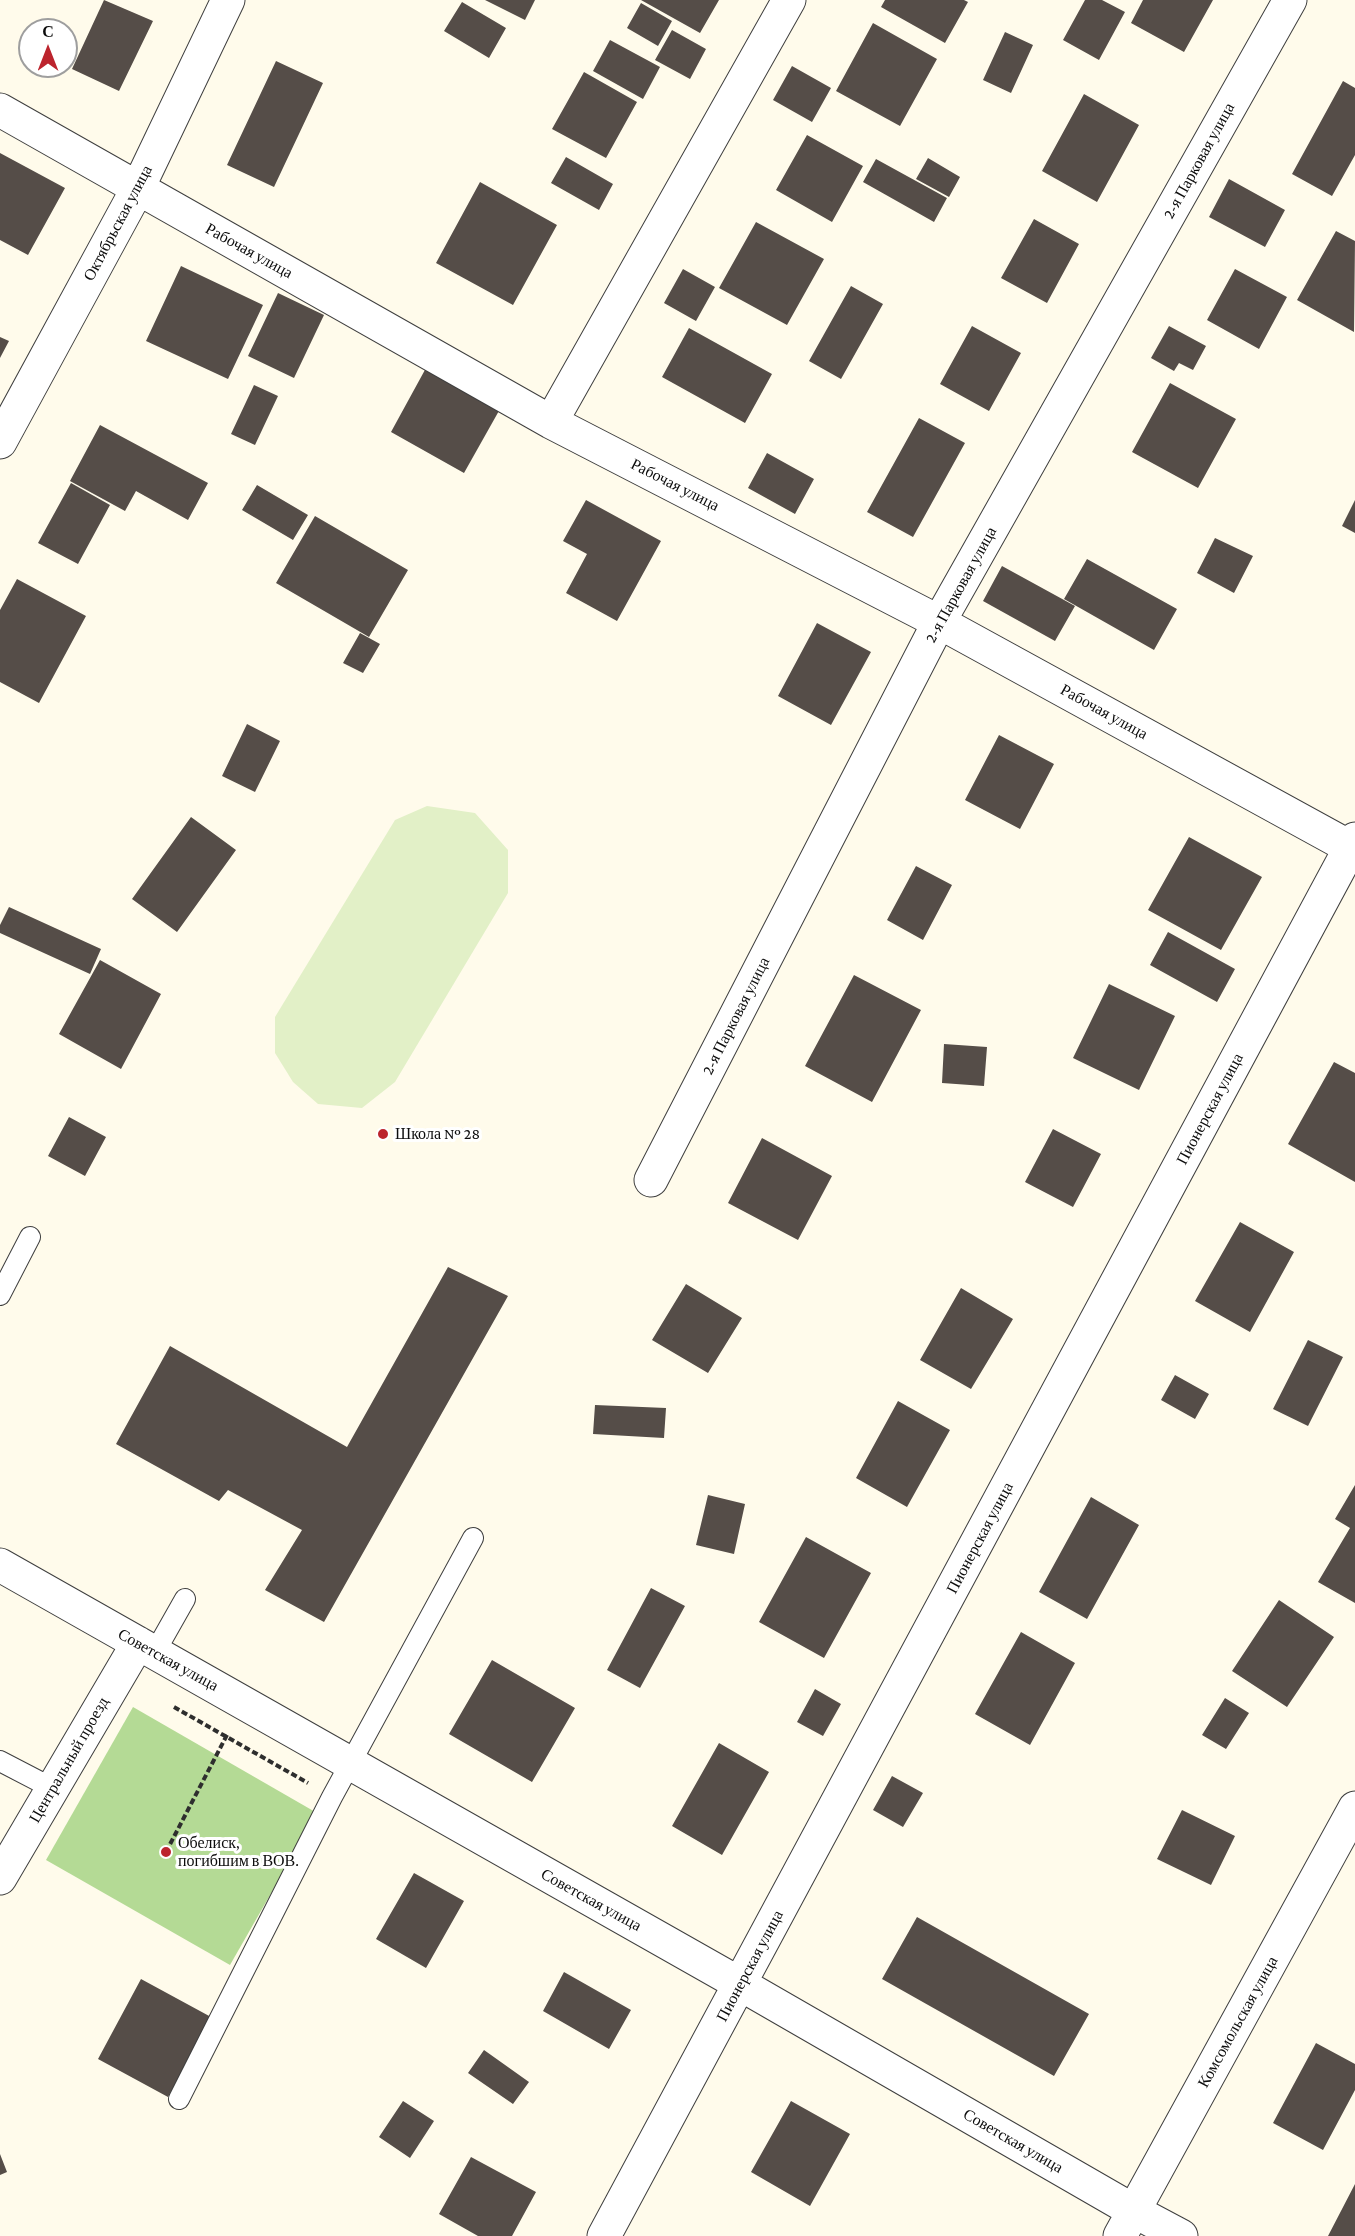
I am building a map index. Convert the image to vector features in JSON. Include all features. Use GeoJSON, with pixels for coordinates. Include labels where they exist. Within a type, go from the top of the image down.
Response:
{"type":"FeatureCollection","features":[{"type":"Feature","properties":{"kind":"street","name":"Октябрьская улица"},"geometry":{"type":"LineString","coordinates":[[0,442],[138,188],[228,0]]}},
{"type":"Feature","properties":{"kind":"street"},"geometry":{"type":"LineString","coordinates":[[552,422],[789,0]]}},
{"type":"Feature","properties":{"kind":"street","name":"2-я Парковая улица"},"geometry":{"type":"LineString","coordinates":[[651,1180],[939,622],[1290,0]]}},
{"type":"Feature","properties":{"kind":"street","name":"Рабочая улица"},"geometry":{"type":"LineString","coordinates":[[0,110],[552,422],[939,622],[1353,845]]}},
{"type":"Feature","properties":{"kind":"street","name":"Пионерская улица"},"geometry":{"type":"LineString","coordinates":[[604,2236],[1353,845]]}},
{"type":"Feature","properties":{"kind":"street","name":"Советская улица"},"geometry":{"type":"LineString","coordinates":[[0,1565],[740,1984],[1127,2224],[1181,2236]]}},
{"type":"Feature","properties":{"kind":"street","name":"Центральный проезд"},"geometry":{"type":"LineString","coordinates":[[0,1878],[52,1788],[146,1647]]}},
{"type":"Feature","properties":{"kind":"street","name":"Комсомольская улица"},"geometry":{"type":"LineString","coordinates":[[1127,2224],[1355,1808]]}},
{"type":"Feature","properties":{"kind":"lane"},"geometry":{"type":"LineString","coordinates":[[0,1295],[30,1237]]}},
{"type":"Feature","properties":{"kind":"lane"},"geometry":{"type":"LineString","coordinates":[[179,2099],[332,1797],[473,1538]]}},
{"type":"Feature","properties":{"kind":"lane"},"geometry":{"type":"LineString","coordinates":[[146,1647],[184,1599]]}},
{"type":"Feature","properties":{"kind":"lane"},"geometry":{"type":"LineString","coordinates":[[0,1761],[52,1788]]}},
{"type":"Feature","properties":{"kind":"path"},"geometry":{"type":"LineString","coordinates":[[167,1703],[332,1797]]}},
{"type":"Feature","properties":{"kind":"green space"},"geometry":{"type":"Polygon","coordinates":[[[427,806],[475,813],[508,850],[508,893],[395,1082],[362,1108],[318,1104],[293,1082],[275,1053],[275,1017],[395,820],[427,806]]]}},
{"type":"Feature","properties":{"kind":"green space"},"geometry":{"type":"Polygon","coordinates":[[[133,1707],[317,1813],[230,1965],[46,1860],[133,1707]]]}},
{"type":"Feature","properties":{"kind":"building"},"geometry":{"type":"Polygon","coordinates":[[[104,0],[153,21],[119,91],[78,72],[78,56],[104,0]]]}},
{"type":"Feature","properties":{"kind":"building"},"geometry":{"type":"Polygon","coordinates":[[[485,0],[535,0],[525,20],[485,0]]]}},
{"type":"Feature","properties":{"kind":"building"},"geometry":{"type":"Polygon","coordinates":[[[641,0],[719,0],[700,33],[641,0]]]}},
{"type":"Feature","properties":{"kind":"building"},"geometry":{"type":"Polygon","coordinates":[[[885,0],[964,0],[968,2],[945,43],[881,7],[885,0]]]}},
{"type":"Feature","properties":{"kind":"building"},"geometry":{"type":"Polygon","coordinates":[[[1085,0],[1102,0],[1125,12],[1099,60],[1063,40],[1085,0]]]}},
{"type":"Feature","properties":{"kind":"building"},"geometry":{"type":"Polygon","coordinates":[[[1143,0],[1213,0],[1184,52],[1131,23],[1143,0]]]}},
{"type":"Feature","properties":{"kind":"building"},"geometry":{"type":"Polygon","coordinates":[[[462,2],[506,28],[489,58],[444,31],[462,2]]]}},
{"type":"Feature","properties":{"kind":"building"},"geometry":{"type":"Polygon","coordinates":[[[641,3],[672,21],[658,46],[627,28],[641,3]]]}},
{"type":"Feature","properties":{"kind":"building"},"geometry":{"type":"Polygon","coordinates":[[[873,23],[937,59],[900,126],[836,91],[873,23]]]}},
{"type":"Feature","properties":{"kind":"building"},"geometry":{"type":"Polygon","coordinates":[[[672,30],[706,49],[690,79],[655,60],[672,30]]]}},
{"type":"Feature","properties":{"kind":"building"},"geometry":{"type":"Polygon","coordinates":[[[1005,32],[1033,45],[1011,93],[983,80],[1005,32]]]}},
{"type":"Feature","properties":{"kind":"building"},"geometry":{"type":"Polygon","coordinates":[[[610,40],[660,67],[643,99],[593,71],[610,40]]]}},
{"type":"Feature","properties":{"kind":"building"},"geometry":{"type":"Polygon","coordinates":[[[276,61],[323,83],[274,187],[227,165],[276,61]]]}},
{"type":"Feature","properties":{"kind":"building"},"geometry":{"type":"Polygon","coordinates":[[[792,66],[831,88],[812,122],[773,100],[792,66]]]}},
{"type":"Feature","properties":{"kind":"building"},"geometry":{"type":"Polygon","coordinates":[[[584,72],[637,102],[606,158],[552,129],[584,72]]]}},
{"type":"Feature","properties":{"kind":"building"},"geometry":{"type":"Polygon","coordinates":[[[1343,81],[1355,88],[1355,155],[1332,196],[1292,174],[1343,81]]]}},
{"type":"Feature","properties":{"kind":"building"},"geometry":{"type":"Polygon","coordinates":[[[1084,94],[1139,125],[1097,202],[1042,171],[1084,94]]]}},
{"type":"Feature","properties":{"kind":"building"},"geometry":{"type":"Polygon","coordinates":[[[807,135],[863,166],[832,222],[776,190],[807,135]]]}},
{"type":"Feature","properties":{"kind":"building"},"geometry":{"type":"Polygon","coordinates":[[[0,153],[65,188],[28,255],[0,240],[0,153]]]}},
{"type":"Feature","properties":{"kind":"building"},"geometry":{"type":"Polygon","coordinates":[[[566,157],[613,184],[599,210],[551,183],[566,157]]]}},
{"type":"Feature","properties":{"kind":"building"},"geometry":{"type":"Polygon","coordinates":[[[928,158],[960,177],[949,197],[916,179],[928,158]]]}},
{"type":"Feature","properties":{"kind":"building"},"geometry":{"type":"Polygon","coordinates":[[[876,159],[947,198],[934,222],[863,182],[876,159]]]}},
{"type":"Feature","properties":{"kind":"building"},"geometry":{"type":"Polygon","coordinates":[[[1229,179],[1285,210],[1265,247],[1209,217],[1229,179]]]}},
{"type":"Feature","properties":{"kind":"building"},"geometry":{"type":"Polygon","coordinates":[[[480,182],[557,225],[513,305],[436,263],[480,182]]]}},
{"type":"Feature","properties":{"kind":"building"},"geometry":{"type":"Polygon","coordinates":[[[1034,219],[1079,244],[1047,303],[1001,278],[1034,219]]]}},
{"type":"Feature","properties":{"kind":"building"},"geometry":{"type":"Polygon","coordinates":[[[756,222],[824,259],[787,325],[719,288],[756,222]]]}},
{"type":"Feature","properties":{"kind":"building"},"geometry":{"type":"Polygon","coordinates":[[[1336,231],[1355,241],[1354,332],[1297,300],[1336,231]]]}},
{"type":"Feature","properties":{"kind":"building"},"geometry":{"type":"Polygon","coordinates":[[[181,266],[263,305],[228,379],[146,341],[181,266]]]}},
{"type":"Feature","properties":{"kind":"building"},"geometry":{"type":"Polygon","coordinates":[[[683,269],[715,287],[696,321],[664,303],[683,269]]]}},
{"type":"Feature","properties":{"kind":"building"},"geometry":{"type":"Polygon","coordinates":[[[1235,269],[1287,297],[1259,349],[1207,320],[1235,269]]]}},
{"type":"Feature","properties":{"kind":"building"},"geometry":{"type":"Polygon","coordinates":[[[851,286],[883,304],[841,379],[809,361],[851,286]]]}},
{"type":"Feature","properties":{"kind":"building"},"geometry":{"type":"Polygon","coordinates":[[[278,293],[324,315],[294,378],[248,356],[278,293]]]}},
{"type":"Feature","properties":{"kind":"building"},"geometry":{"type":"Polygon","coordinates":[[[972,326],[1021,353],[989,411],[940,384],[972,326]]]}},
{"type":"Feature","properties":{"kind":"building"},"geometry":{"type":"Polygon","coordinates":[[[1169,326],[1206,346],[1193,370],[1179,363],[1174,371],[1151,358],[1169,326]]]}},
{"type":"Feature","properties":{"kind":"building"},"geometry":{"type":"Polygon","coordinates":[[[689,328],[772,374],[745,423],[662,377],[689,328]]]}},
{"type":"Feature","properties":{"kind":"building"},"geometry":{"type":"Polygon","coordinates":[[[0,337],[9,341],[0,358],[0,337]]]}},
{"type":"Feature","properties":{"kind":"building"},"geometry":{"type":"Polygon","coordinates":[[[426,368],[500,409],[464,473],[391,432],[426,368]]]}},
{"type":"Feature","properties":{"kind":"building"},"geometry":{"type":"Polygon","coordinates":[[[1170,383],[1236,419],[1198,488],[1132,452],[1170,383]]]}},
{"type":"Feature","properties":{"kind":"building"},"geometry":{"type":"Polygon","coordinates":[[[254,385],[278,396],[255,445],[231,434],[254,385]]]}},
{"type":"Feature","properties":{"kind":"building"},"geometry":{"type":"Polygon","coordinates":[[[919,418],[965,443],[913,537],[867,512],[919,418]]]}},
{"type":"Feature","properties":{"kind":"building"},"geometry":{"type":"Polygon","coordinates":[[[100,425],[208,483],[188,520],[136,491],[125,511],[70,481],[100,425]]]}},
{"type":"Feature","properties":{"kind":"building"},"geometry":{"type":"Polygon","coordinates":[[[767,453],[814,479],[795,514],[748,488],[767,453]]]}},
{"type":"Feature","properties":{"kind":"building"},"geometry":{"type":"Polygon","coordinates":[[[71,483],[110,505],[78,564],[38,543],[71,483]]]}},
{"type":"Feature","properties":{"kind":"building"},"geometry":{"type":"Polygon","coordinates":[[[257,485],[308,515],[293,540],[242,510],[257,485]]]}},
{"type":"Feature","properties":{"kind":"building"},"geometry":{"type":"Polygon","coordinates":[[[586,500],[661,541],[617,621],[566,593],[587,554],[563,541],[586,500]]]}},
{"type":"Feature","properties":{"kind":"building"},"geometry":{"type":"Polygon","coordinates":[[[1355,500],[1355,533],[1342,526],[1355,500]]]}},
{"type":"Feature","properties":{"kind":"building"},"geometry":{"type":"Polygon","coordinates":[[[315,516],[408,570],[369,637],[276,583],[315,516]]]}},
{"type":"Feature","properties":{"kind":"building"},"geometry":{"type":"Polygon","coordinates":[[[1215,538],[1253,556],[1234,593],[1197,573],[1215,538]]]}},
{"type":"Feature","properties":{"kind":"building"},"geometry":{"type":"Polygon","coordinates":[[[1087,559],[1177,609],[1154,650],[1064,599],[1087,559]]]}},
{"type":"Feature","properties":{"kind":"building"},"geometry":{"type":"Polygon","coordinates":[[[1002,566],[1075,606],[1055,641],[983,601],[1002,566]]]}},
{"type":"Feature","properties":{"kind":"building"},"geometry":{"type":"Polygon","coordinates":[[[17,579],[86,616],[39,703],[0,682],[0,610],[17,579]]]}},
{"type":"Feature","properties":{"kind":"building"},"geometry":{"type":"Polygon","coordinates":[[[817,623],[871,652],[831,725],[778,696],[817,623]]]}},
{"type":"Feature","properties":{"kind":"building"},"geometry":{"type":"Polygon","coordinates":[[[360,633],[380,644],[363,673],[343,663],[360,633]]]}},
{"type":"Feature","properties":{"kind":"building"},"geometry":{"type":"Polygon","coordinates":[[[247,724],[280,741],[255,792],[222,776],[247,724]]]}},
{"type":"Feature","properties":{"kind":"building"},"geometry":{"type":"Polygon","coordinates":[[[999,735],[1054,764],[1020,829],[965,800],[999,735]]]}},
{"type":"Feature","properties":{"kind":"building"},"geometry":{"type":"Polygon","coordinates":[[[191,817],[236,850],[177,932],[132,899],[191,817]]]}},
{"type":"Feature","properties":{"kind":"building"},"geometry":{"type":"Polygon","coordinates":[[[1189,837],[1262,877],[1221,950],[1148,910],[1189,837]]]}},
{"type":"Feature","properties":{"kind":"building"},"geometry":{"type":"Polygon","coordinates":[[[916,866],[952,885],[923,940],[887,920],[916,866]]]}},
{"type":"Feature","properties":{"kind":"building"},"geometry":{"type":"Polygon","coordinates":[[[9,907],[101,949],[90,974],[0,933],[0,925],[9,907]]]}},
{"type":"Feature","properties":{"kind":"building"},"geometry":{"type":"Polygon","coordinates":[[[1168,932],[1235,969],[1217,1002],[1150,965],[1168,932]]]}},
{"type":"Feature","properties":{"kind":"building"},"geometry":{"type":"Polygon","coordinates":[[[100,960],[161,994],[121,1069],[59,1034],[100,960]]]}},
{"type":"Feature","properties":{"kind":"building"},"geometry":{"type":"Polygon","coordinates":[[[854,975],[921,1010],[872,1102],[805,1066],[854,975]]]}},
{"type":"Feature","properties":{"kind":"building"},"geometry":{"type":"Polygon","coordinates":[[[1109,984],[1175,1016],[1139,1090],[1073,1058],[1109,984]]]}},
{"type":"Feature","properties":{"kind":"building"},"geometry":{"type":"Polygon","coordinates":[[[944,1044],[987,1047],[984,1086],[942,1083],[944,1044]]]}},
{"type":"Feature","properties":{"kind":"building"},"geometry":{"type":"Polygon","coordinates":[[[1334,1062],[1355,1073],[1355,1182],[1288,1144],[1334,1062]]]}},
{"type":"Feature","properties":{"kind":"building"},"geometry":{"type":"Polygon","coordinates":[[[69,1117],[106,1137],[85,1176],[48,1156],[69,1117]]]}},
{"type":"Feature","properties":{"kind":"building"},"geometry":{"type":"Polygon","coordinates":[[[1053,1129],[1101,1154],[1073,1207],[1025,1182],[1053,1129]]]}},
{"type":"Feature","properties":{"kind":"building"},"geometry":{"type":"Polygon","coordinates":[[[762,1138],[832,1176],[798,1240],[728,1203],[762,1138]]]}},
{"type":"Feature","properties":{"kind":"building"},"geometry":{"type":"Polygon","coordinates":[[[1240,1222],[1294,1252],[1250,1332],[1195,1301],[1240,1222]]]}},
{"type":"Feature","properties":{"kind":"building"},"geometry":{"type":"Polygon","coordinates":[[[448,1267],[508,1296],[324,1622],[265,1590],[302,1530],[228,1490],[219,1501],[116,1444],[170,1346],[347,1447],[448,1267]]]}},
{"type":"Feature","properties":{"kind":"building"},"geometry":{"type":"Polygon","coordinates":[[[686,1284],[742,1318],[708,1373],[652,1340],[686,1284]]]}},
{"type":"Feature","properties":{"kind":"building"},"geometry":{"type":"Polygon","coordinates":[[[961,1288],[1013,1319],[971,1389],[920,1360],[961,1288]]]}},
{"type":"Feature","properties":{"kind":"building"},"geometry":{"type":"Polygon","coordinates":[[[1308,1340],[1343,1357],[1308,1426],[1273,1409],[1308,1340]]]}},
{"type":"Feature","properties":{"kind":"building"},"geometry":{"type":"Polygon","coordinates":[[[1175,1375],[1209,1394],[1195,1419],[1161,1400],[1175,1375]]]}},
{"type":"Feature","properties":{"kind":"building"},"geometry":{"type":"Polygon","coordinates":[[[898,1401],[950,1430],[907,1507],[856,1478],[898,1401]]]}},
{"type":"Feature","properties":{"kind":"building"},"geometry":{"type":"Polygon","coordinates":[[[595,1405],[666,1408],[664,1438],[593,1434],[595,1405]]]}},
{"type":"Feature","properties":{"kind":"building"},"geometry":{"type":"Polygon","coordinates":[[[1355,1485],[1355,1603],[1318,1582],[1350,1528],[1335,1519],[1355,1485]]]}},
{"type":"Feature","properties":{"kind":"building"},"geometry":{"type":"Polygon","coordinates":[[[708,1495],[745,1504],[734,1554],[696,1545],[708,1495]]]}},
{"type":"Feature","properties":{"kind":"building"},"geometry":{"type":"Polygon","coordinates":[[[1091,1497],[1139,1525],[1087,1619],[1039,1592],[1091,1497]]]}},
{"type":"Feature","properties":{"kind":"building"},"geometry":{"type":"Polygon","coordinates":[[[806,1537],[871,1573],[824,1658],[759,1622],[806,1537]]]}},
{"type":"Feature","properties":{"kind":"building"},"geometry":{"type":"Polygon","coordinates":[[[651,1588],[685,1606],[640,1688],[607,1670],[651,1588]]]}},
{"type":"Feature","properties":{"kind":"building"},"geometry":{"type":"Polygon","coordinates":[[[1279,1600],[1334,1637],[1287,1707],[1232,1671],[1279,1600]]]}},
{"type":"Feature","properties":{"kind":"building"},"geometry":{"type":"Polygon","coordinates":[[[1021,1632],[1075,1663],[1030,1745],[975,1714],[1021,1632]]]}},
{"type":"Feature","properties":{"kind":"building"},"geometry":{"type":"Polygon","coordinates":[[[492,1660],[575,1708],[532,1782],[449,1734],[492,1660]]]}},
{"type":"Feature","properties":{"kind":"building"},"geometry":{"type":"Polygon","coordinates":[[[815,1689],[841,1704],[823,1736],[797,1722],[815,1689]]]}},
{"type":"Feature","properties":{"kind":"building"},"geometry":{"type":"Polygon","coordinates":[[[1225,1698],[1249,1713],[1226,1749],[1202,1735],[1225,1698]]]}},
{"type":"Feature","properties":{"kind":"building"},"geometry":{"type":"Polygon","coordinates":[[[719,1743],[769,1772],[722,1855],[672,1826],[719,1743]]]}},
{"type":"Feature","properties":{"kind":"building"},"geometry":{"type":"Polygon","coordinates":[[[892,1776],[923,1793],[903,1827],[873,1810],[892,1776]]]}},
{"type":"Feature","properties":{"kind":"building"},"geometry":{"type":"Polygon","coordinates":[[[1182,1810],[1235,1836],[1211,1885],[1157,1859],[1182,1810]]]}},
{"type":"Feature","properties":{"kind":"building"},"geometry":{"type":"Polygon","coordinates":[[[414,1873],[464,1901],[426,1968],[376,1939],[414,1873]]]}},
{"type":"Feature","properties":{"kind":"building"},"geometry":{"type":"Polygon","coordinates":[[[917,1917],[1089,2014],[1054,2076],[882,1979],[917,1917]]]}},
{"type":"Feature","properties":{"kind":"building"},"geometry":{"type":"Polygon","coordinates":[[[564,1972],[631,2010],[609,2049],[543,2011],[564,1972]]]}},
{"type":"Feature","properties":{"kind":"building"},"geometry":{"type":"Polygon","coordinates":[[[141,1979],[211,2017],[168,2097],[98,2059],[141,1979]]]}},
{"type":"Feature","properties":{"kind":"building"},"geometry":{"type":"Polygon","coordinates":[[[1316,2043],[1355,2064],[1355,2090],[1323,2150],[1273,2123],[1316,2043]]]}},
{"type":"Feature","properties":{"kind":"building"},"geometry":{"type":"Polygon","coordinates":[[[484,2050],[529,2082],[513,2104],[468,2073],[484,2050]]]}},
{"type":"Feature","properties":{"kind":"building"},"geometry":{"type":"Polygon","coordinates":[[[403,2101],[434,2121],[410,2158],[379,2137],[403,2101]]]}},
{"type":"Feature","properties":{"kind":"building"},"geometry":{"type":"Polygon","coordinates":[[[791,2101],[850,2134],[810,2206],[751,2172],[791,2101]]]}},
{"type":"Feature","properties":{"kind":"building"},"geometry":{"type":"Polygon","coordinates":[[[0,2154],[7,2172],[0,2175],[0,2154]]]}},
{"type":"Feature","properties":{"kind":"building"},"geometry":{"type":"Polygon","coordinates":[[[471,2157],[536,2192],[512,2236],[478,2236],[439,2214],[471,2157]]]}},
{"type":"Feature","properties":{"kind":"building"},"geometry":{"type":"Polygon","coordinates":[[[1355,2184],[1355,2236],[1328,2236],[1355,2184]]]}},
{"type":"Feature","properties":{"kind":"place","name":"Школа № 28"},"geometry":{"type":"Point","coordinates":[383,1134]}},
{"type":"Feature","properties":{"kind":"place","name":"Обелиск, погибшим в ВОВ."},"geometry":{"type":"Point","coordinates":[166,1852]}}]}
